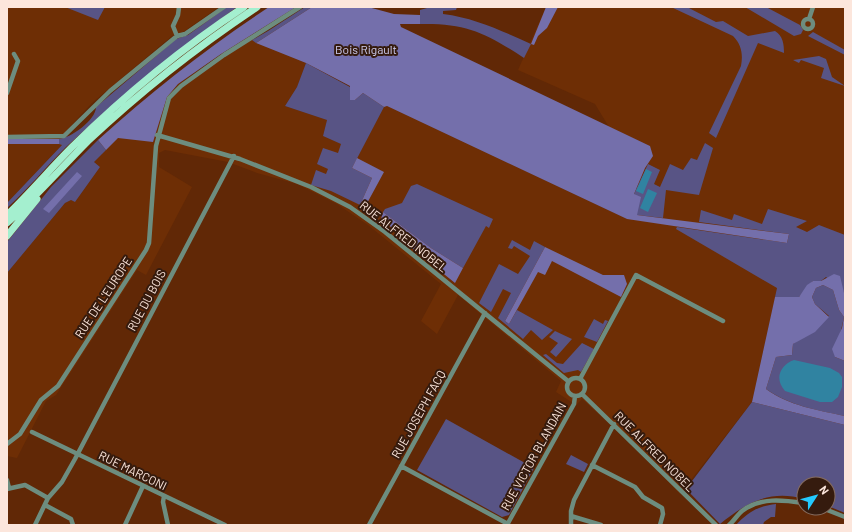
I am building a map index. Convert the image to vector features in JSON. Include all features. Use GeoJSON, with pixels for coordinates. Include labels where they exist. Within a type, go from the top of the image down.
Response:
{"type":"FeatureCollection","features":[{"type":"Feature","properties":{"kind":"highway"},"geometry":{"type":"LineString","coordinates":[[7,215],[84,135],[139,85],[190,45],[244,7]]}},
{"type":"Feature","properties":{"kind":"highway"},"geometry":{"type":"LineString","coordinates":[[7,223],[106,124],[206,42],[257,7]]}},
{"type":"Feature","properties":{"kind":"highway"},"geometry":{"type":"LineString","coordinates":[[7,236],[51,183],[56,174]]}},
{"type":"Feature","properties":{"kind":"street"},"geometry":{"type":"LineString","coordinates":[[177,36],[173,26],[178,15],[179,7]]}},
{"type":"Feature","properties":{"kind":"street"},"geometry":{"type":"LineString","coordinates":[[7,137],[64,136],[113,89],[177,36],[189,32],[224,7]]}},
{"type":"Feature","properties":{"kind":"street","name":"RUE DE L'EUROPE"},"geometry":{"type":"LineString","coordinates":[[7,444],[20,434],[41,400],[58,386],[146,250],[149,243],[158,135],[169,98],[176,90],[224,55],[300,7]]}},
{"type":"Feature","properties":{"kind":"street"},"geometry":{"type":"LineString","coordinates":[[809,19],[813,7]]}},
{"type":"Feature","properties":{"kind":"street"},"geometry":{"type":"LineString","coordinates":[[7,93],[18,61],[14,54]]}},
{"type":"Feature","properties":{"kind":"street","name":"RUE ALFRED NOBEL"},"geometry":{"type":"LineString","coordinates":[[158,135],[234,156],[311,187],[356,210],[568,382]]}},
{"type":"Feature","properties":{"kind":"street","name":"RUE DU BOIS"},"geometry":{"type":"LineString","coordinates":[[35,525],[48,498],[62,482],[234,156]]}},
{"type":"Feature","properties":{"kind":"street"},"geometry":{"type":"LineString","coordinates":[[580,379],[636,275],[723,321]]}},
{"type":"Feature","properties":{"kind":"street","name":"RUE JOSEPH FACQ"},"geometry":{"type":"LineString","coordinates":[[369,525],[484,313]]}},
{"type":"Feature","properties":{"kind":"street"},"geometry":{"type":"LineString","coordinates":[[575,378],[580,379],[585,388],[582,394],[575,396],[568,392],[566,387],[568,382],[575,378]]}},
{"type":"Feature","properties":{"kind":"street","name":"RUE ALFRED NOBEL"},"geometry":{"type":"LineString","coordinates":[[582,394],[716,525]]}},
{"type":"Feature","properties":{"kind":"street","name":"RUE VICTOR BLANDAIN"},"geometry":{"type":"LineString","coordinates":[[507,524],[574,404],[575,396]]}},
{"type":"Feature","properties":{"kind":"street"},"geometry":{"type":"LineString","coordinates":[[571,525],[574,500],[614,424]]}},
{"type":"Feature","properties":{"kind":"street","name":"RUE MARCONI"},"geometry":{"type":"LineString","coordinates":[[32,432],[225,525]]}},
{"type":"Feature","properties":{"kind":"street"},"geometry":{"type":"LineString","coordinates":[[592,465],[635,487],[643,497],[662,508],[663,514],[660,525]]}},
{"type":"Feature","properties":{"kind":"street"},"geometry":{"type":"LineString","coordinates":[[401,466],[507,524]]}},
{"type":"Feature","properties":{"kind":"street"},"geometry":{"type":"LineString","coordinates":[[7,480],[8,488],[25,485],[48,498]]}},
{"type":"Feature","properties":{"kind":"street"},"geometry":{"type":"LineString","coordinates":[[125,525],[143,486]]}},
{"type":"Feature","properties":{"kind":"street"},"geometry":{"type":"LineString","coordinates":[[164,496],[163,502],[168,525]]}},
{"type":"Feature","properties":{"kind":"street"},"geometry":{"type":"LineString","coordinates":[[729,525],[750,506],[760,502],[781,500],[796,502]]}},
{"type":"Feature","properties":{"kind":"street"},"geometry":{"type":"LineString","coordinates":[[45,505],[71,519],[73,525]]}},
{"type":"Feature","properties":{"kind":"street"},"geometry":{"type":"LineString","coordinates":[[571,516],[601,525]]}},
{"type":"Feature","properties":{"kind":"shaded area"},"geometry":{"type":"Polygon","coordinates":[[[7,7],[219,7],[183,32],[172,36],[92,103],[64,133],[63,144],[7,203],[7,7]]]}},
{"type":"Feature","properties":{"kind":"shaded area"},"geometry":{"type":"Polygon","coordinates":[[[65,7],[105,7],[98,20],[65,7]]]}},
{"type":"Feature","properties":{"kind":"shaded area"},"geometry":{"type":"Polygon","coordinates":[[[227,7],[237,7],[192,40],[107,110],[66,147],[7,208],[7,203],[62,145],[59,144],[59,139],[64,138],[82,128],[92,117],[96,107],[176,39],[188,35],[227,7]]]}},
{"type":"Feature","properties":{"kind":"shaded area"},"geometry":{"type":"Polygon","coordinates":[[[305,7],[312,7],[256,43],[252,40],[268,31],[305,7]]]}},
{"type":"Feature","properties":{"kind":"shaded area"},"geometry":{"type":"Polygon","coordinates":[[[416,7],[457,7],[456,10],[443,11],[443,14],[477,22],[531,44],[524,58],[498,42],[475,31],[450,25],[420,24],[420,10],[427,8],[416,7]]]}},
{"type":"Feature","properties":{"kind":"shaded area"},"geometry":{"type":"Polygon","coordinates":[[[546,7],[845,7],[845,240],[789,234],[752,402],[680,494],[626,439],[582,399],[576,405],[556,392],[561,381],[458,295],[437,334],[421,321],[441,284],[368,225],[337,204],[297,184],[257,173],[228,162],[165,150],[159,153],[159,167],[192,187],[146,275],[137,270],[56,395],[46,401],[17,458],[7,456],[7,273],[65,203],[71,200],[75,202],[100,167],[94,162],[117,138],[124,137],[164,105],[167,97],[178,84],[249,36],[256,43],[306,63],[297,87],[285,106],[327,120],[323,136],[360,152],[384,107],[387,106],[627,219],[650,146],[609,127],[595,104],[518,70],[546,7]]]}},
{"type":"Feature","properties":{"kind":"shaded area"},"geometry":{"type":"Polygon","coordinates":[[[671,7],[687,7],[716,22],[723,21],[748,36],[775,31],[780,35],[782,40],[784,53],[758,43],[716,138],[709,133],[741,66],[742,54],[740,47],[733,36],[671,7]]]}},
{"type":"Feature","properties":{"kind":"shaded area"},"geometry":{"type":"Polygon","coordinates":[[[745,7],[766,7],[800,25],[803,30],[801,34],[794,36],[745,7]]]}},
{"type":"Feature","properties":{"kind":"shaded area"},"geometry":{"type":"Polygon","coordinates":[[[813,32],[845,50],[845,55],[808,36],[813,32]]]}},
{"type":"Feature","properties":{"kind":"shaded area"},"geometry":{"type":"Polygon","coordinates":[[[819,56],[826,59],[832,77],[845,86],[821,78],[824,68],[801,60],[799,63],[793,60],[819,56]]]}},
{"type":"Feature","properties":{"kind":"shaded area"},"geometry":{"type":"Polygon","coordinates":[[[306,63],[350,87],[355,100],[363,93],[384,107],[352,168],[372,178],[360,205],[331,191],[311,185],[316,170],[326,174],[328,169],[317,164],[323,148],[338,153],[341,144],[323,136],[327,120],[285,106],[297,87],[306,63]]]}},
{"type":"Feature","properties":{"kind":"shaded area"},"geometry":{"type":"Polygon","coordinates":[[[98,140],[106,150],[94,162],[100,167],[75,202],[71,200],[65,203],[7,273],[7,242],[51,187],[98,140]]]}},
{"type":"Feature","properties":{"kind":"shaded area"},"geometry":{"type":"Polygon","coordinates":[[[705,143],[713,148],[699,195],[666,190],[663,218],[637,215],[634,194],[648,164],[660,170],[654,184],[660,187],[670,164],[683,170],[691,158],[697,160],[705,143]]]}},
{"type":"Feature","properties":{"kind":"shaded area"},"geometry":{"type":"Polygon","coordinates":[[[417,184],[493,219],[489,228],[486,226],[463,268],[431,248],[383,212],[385,209],[402,203],[411,186],[417,184]]]}},
{"type":"Feature","properties":{"kind":"shaded area"},"geometry":{"type":"Polygon","coordinates":[[[768,209],[807,221],[796,227],[807,232],[819,225],[845,235],[845,297],[843,291],[826,277],[821,281],[813,281],[799,297],[775,297],[777,288],[676,229],[677,227],[787,243],[789,234],[699,222],[701,210],[732,220],[734,214],[762,224],[768,209]]]}},
{"type":"Feature","properties":{"kind":"shaded area"},"geometry":{"type":"Polygon","coordinates":[[[512,240],[530,250],[534,241],[545,247],[505,321],[509,324],[517,310],[553,330],[542,340],[531,330],[523,339],[498,318],[511,293],[503,289],[491,312],[479,303],[499,264],[518,274],[530,256],[514,246],[512,249],[508,248],[512,240]]]}},
{"type":"Feature","properties":{"kind":"shaded area"},"geometry":{"type":"Polygon","coordinates":[[[823,285],[833,290],[839,310],[844,317],[835,357],[845,361],[845,416],[814,409],[785,400],[766,389],[776,357],[792,355],[793,344],[829,316],[815,304],[812,297],[816,288],[823,285]]]}},
{"type":"Feature","properties":{"kind":"shaded area"},"geometry":{"type":"Polygon","coordinates":[[[594,319],[603,324],[605,320],[608,321],[597,342],[584,337],[594,319]]]}},
{"type":"Feature","properties":{"kind":"shaded area"},"geometry":{"type":"Polygon","coordinates":[[[555,331],[572,339],[556,357],[550,352],[558,343],[549,337],[555,331]]]}},
{"type":"Feature","properties":{"kind":"shaded area"},"geometry":{"type":"Polygon","coordinates":[[[582,343],[594,349],[581,372],[578,370],[564,373],[543,355],[546,354],[557,363],[563,364],[582,343]]]}},
{"type":"Feature","properties":{"kind":"shaded area"},"geometry":{"type":"Polygon","coordinates":[[[752,402],[845,425],[845,513],[836,509],[836,476],[796,476],[796,497],[780,496],[759,500],[739,510],[720,524],[686,489],[752,402]]]}},
{"type":"Feature","properties":{"kind":"shaded area"},"geometry":{"type":"Polygon","coordinates":[[[446,419],[534,468],[509,515],[502,517],[417,470],[446,419]]]}},
{"type":"Feature","properties":{"kind":"shaded area"},"geometry":{"type":"Polygon","coordinates":[[[571,455],[588,464],[584,472],[566,464],[571,455]]]}},
{"type":"Feature","properties":{"kind":"shaded area"},"geometry":{"type":"Polygon","coordinates":[[[776,504],[775,517],[771,517],[764,522],[763,525],[736,525],[754,510],[764,506],[776,504]]]}},
{"type":"Feature","properties":{"kind":"green space"},"geometry":{"type":"Polygon","coordinates":[[[269,7],[296,7],[221,54],[178,84],[167,97],[153,142],[118,138],[106,150],[98,140],[118,122],[202,54],[269,7]]]}},
{"type":"Feature","properties":{"kind":"green space","name":"Bois Rigault"},"geometry":{"type":"Polygon","coordinates":[[[312,7],[368,7],[394,14],[420,15],[420,24],[400,24],[401,27],[650,146],[653,156],[645,168],[634,194],[641,197],[637,215],[789,234],[787,243],[627,219],[387,106],[384,107],[363,93],[355,100],[350,100],[350,86],[306,63],[256,43],[312,7]]]}},
{"type":"Feature","properties":{"kind":"green space"},"geometry":{"type":"Polygon","coordinates":[[[546,7],[558,7],[547,28],[538,36],[534,45],[531,44],[546,7]]]}},
{"type":"Feature","properties":{"kind":"green space"},"geometry":{"type":"Polygon","coordinates":[[[7,139],[59,139],[59,144],[7,144],[7,139]]]}},
{"type":"Feature","properties":{"kind":"green space"},"geometry":{"type":"Polygon","coordinates":[[[357,158],[384,172],[365,207],[360,205],[372,178],[352,168],[357,158]]]}},
{"type":"Feature","properties":{"kind":"green space"},"geometry":{"type":"Polygon","coordinates":[[[77,172],[82,176],[49,213],[43,209],[77,172]]]}},
{"type":"Feature","properties":{"kind":"green space"},"geometry":{"type":"Polygon","coordinates":[[[383,212],[431,248],[463,268],[455,283],[403,241],[397,232],[381,219],[383,212]]]}},
{"type":"Feature","properties":{"kind":"green space"},"geometry":{"type":"Polygon","coordinates":[[[545,247],[603,275],[624,275],[627,284],[621,297],[552,261],[545,275],[538,272],[509,324],[505,321],[545,247]]]}},
{"type":"Feature","properties":{"kind":"green space"},"geometry":{"type":"Polygon","coordinates":[[[834,274],[840,276],[845,297],[845,361],[835,357],[832,349],[842,328],[844,317],[839,310],[833,290],[823,285],[816,288],[812,297],[815,304],[829,317],[815,332],[793,344],[792,355],[776,357],[766,389],[784,400],[845,416],[845,425],[752,402],[775,297],[799,297],[807,285],[813,281],[821,281],[834,274]]]}},
{"type":"Feature","properties":{"kind":"water"},"geometry":{"type":"Polygon","coordinates":[[[646,169],[652,172],[643,194],[636,191],[646,169]]]}},
{"type":"Feature","properties":{"kind":"water"},"geometry":{"type":"Polygon","coordinates":[[[648,189],[657,193],[648,212],[640,208],[648,189]]]}},
{"type":"Feature","properties":{"kind":"water"},"geometry":{"type":"Polygon","coordinates":[[[794,360],[830,368],[839,373],[842,377],[842,387],[838,397],[832,402],[820,402],[785,391],[780,382],[780,373],[785,365],[794,360]]]}}]}
